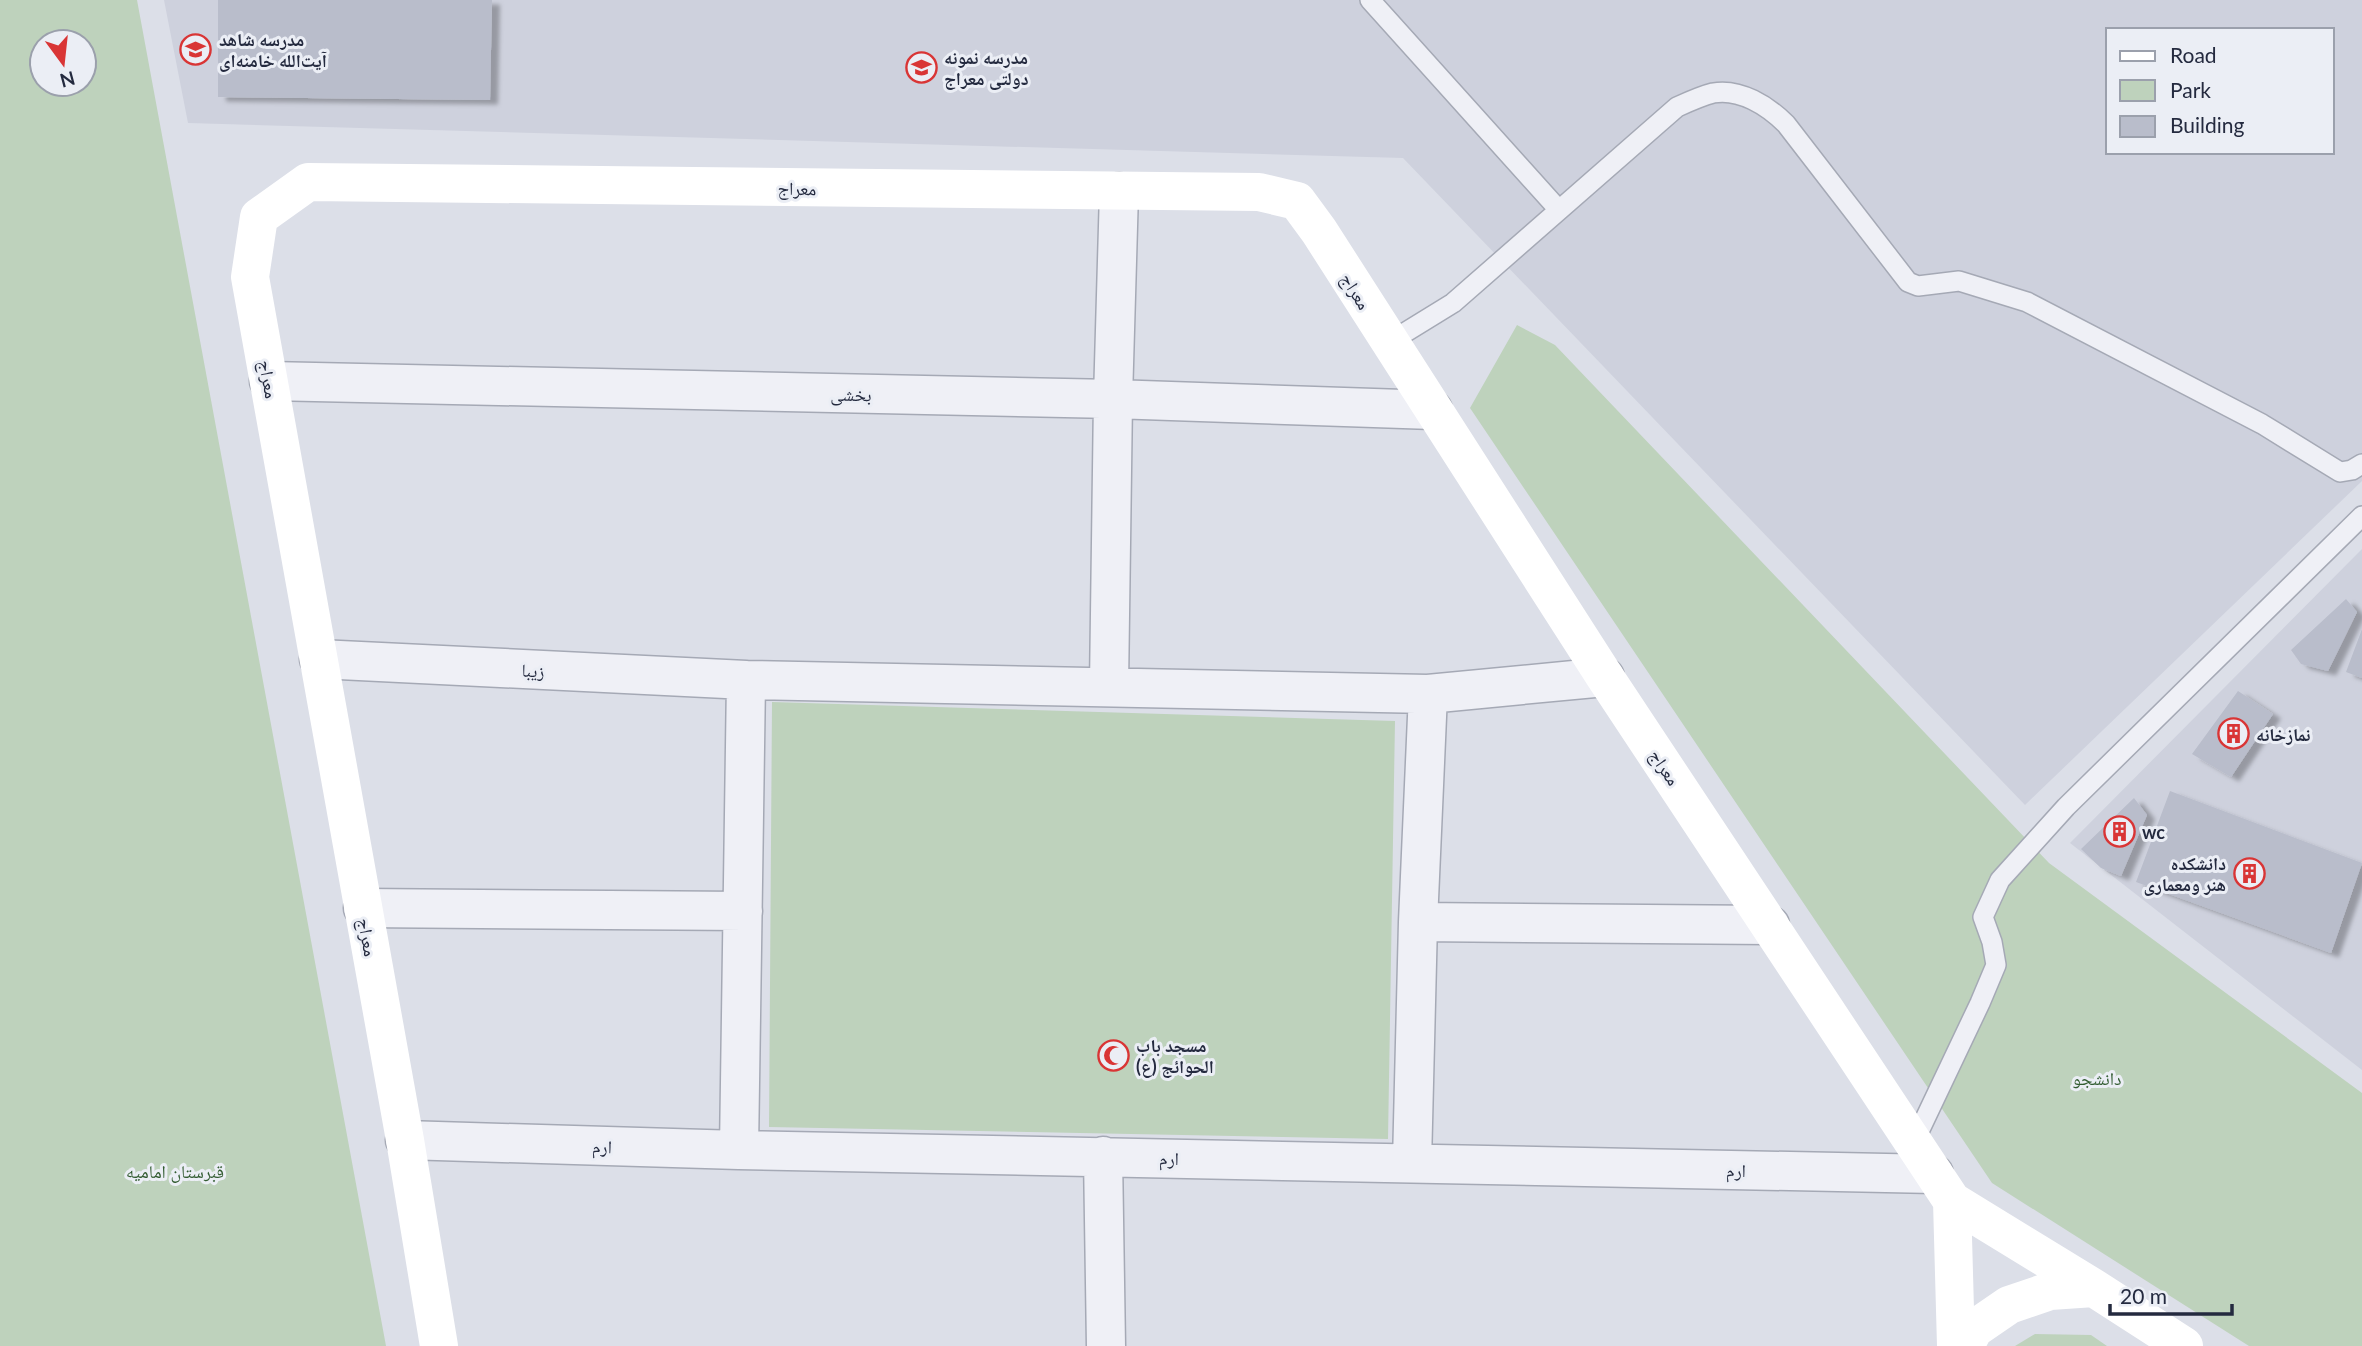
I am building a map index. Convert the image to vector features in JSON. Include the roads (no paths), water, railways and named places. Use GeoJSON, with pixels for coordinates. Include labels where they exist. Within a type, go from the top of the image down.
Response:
{"type":"FeatureCollection","features":[{"type":"Feature","properties":{"kind":"street","name":"معراج"},"geometry":{"type":"LineString","coordinates":[[439,1346],[405,1140],[250,277],[259,217],[307,182],[1259,192],[1297,201],[1319,231],[1388,343],[1605,677],[1933,1172]]}},
{"type":"Feature","properties":{"kind":"street"},"geometry":{"type":"LineString","coordinates":[[1109,686],[1119,192]]}},
{"type":"Feature","properties":{"kind":"street","name":"بخشی"},"geometry":{"type":"LineString","coordinates":[[269,381],[1113,399],[1433,410]]}},
{"type":"Feature","properties":{"kind":"street","name":"زیبا"},"geometry":{"type":"LineString","coordinates":[[319,659],[746,680],[1428,694],[1605,677]]}},
{"type":"Feature","properties":{"kind":"street"},"geometry":{"type":"LineString","coordinates":[[739,1150],[746,680]]}},
{"type":"Feature","properties":{"kind":"street"},"geometry":{"type":"LineString","coordinates":[[1412,1163],[1418,922],[1428,694]]}},
{"type":"Feature","properties":{"kind":"street"},"geometry":{"type":"LineString","coordinates":[[363,908],[743,911]]}},
{"type":"Feature","properties":{"kind":"street"},"geometry":{"type":"LineString","coordinates":[[1418,922],[1770,925]]}},
{"type":"Feature","properties":{"kind":"street","name":"ارم"},"geometry":{"type":"LineString","coordinates":[[405,1140],[739,1150],[1933,1172]]}},
{"type":"Feature","properties":{"kind":"street"},"geometry":{"type":"LineString","coordinates":[[1103,1156],[1105,1346]]}},
{"type":"Feature","properties":{"kind":"street"},"geometry":{"type":"LineString","coordinates":[[1933,1172],[2094,1288],[2184,1346]]}},
{"type":"Feature","properties":{"kind":"street"},"geometry":{"type":"LineString","coordinates":[[1933,1172],[1956,1346]]}},
{"type":"Feature","properties":{"kind":"street"},"geometry":{"type":"LineString","coordinates":[[1965,1346],[1974,1329],[2009,1304],[2050,1291],[2094,1288]]}},
{"type":"Feature","properties":{"kind":"lane"},"geometry":{"type":"LineString","coordinates":[[1370,0],[1559,210]]}},
{"type":"Feature","properties":{"kind":"lane"},"geometry":{"type":"LineString","coordinates":[[1388,343],[1453,303],[1676,107],[1713,93],[1733,93],[1769,108],[1786,124],[1908,282],[1918,286],[1959,281],[2027,302],[2262,424],[2340,471],[2352,470],[2362,464]]}},
{"type":"Feature","properties":{"kind":"lane"},"geometry":{"type":"LineString","coordinates":[[1933,1172],[1980,1003],[1996,965],[1992,942],[1983,917],[2000,880],[2066,807],[2362,516]]}},
{"type":"Feature","properties":{"kind":"place","name":"مدرسه شاهد آیت‌الله خامنه‌ای"},"geometry":{"type":"Point","coordinates":[196,49]}},
{"type":"Feature","properties":{"kind":"place","name":"مدرسه نمونه دولتی معراج"},"geometry":{"type":"Point","coordinates":[921,67]}},
{"type":"Feature","properties":{"kind":"place","name":"نمازخانه"},"geometry":{"type":"Point","coordinates":[2233,734]}},
{"type":"Feature","properties":{"kind":"place","name":"wc"},"geometry":{"type":"Point","coordinates":[2119,832]}},
{"type":"Feature","properties":{"kind":"place","name":"دانشکده هنر ومعماری"},"geometry":{"type":"Point","coordinates":[2249,873]}},
{"type":"Feature","properties":{"kind":"place","name":"مسجد باب الحوائج (ع)"},"geometry":{"type":"Point","coordinates":[1113,1055]}},
{"type":"Feature","properties":{"kind":"park label","name":"دانشجو"},"geometry":{"type":"Point","coordinates":[2097,1078]}},
{"type":"Feature","properties":{"kind":"park label","name":"قبرستان امامیه"},"geometry":{"type":"Point","coordinates":[175,1171]}}]}
